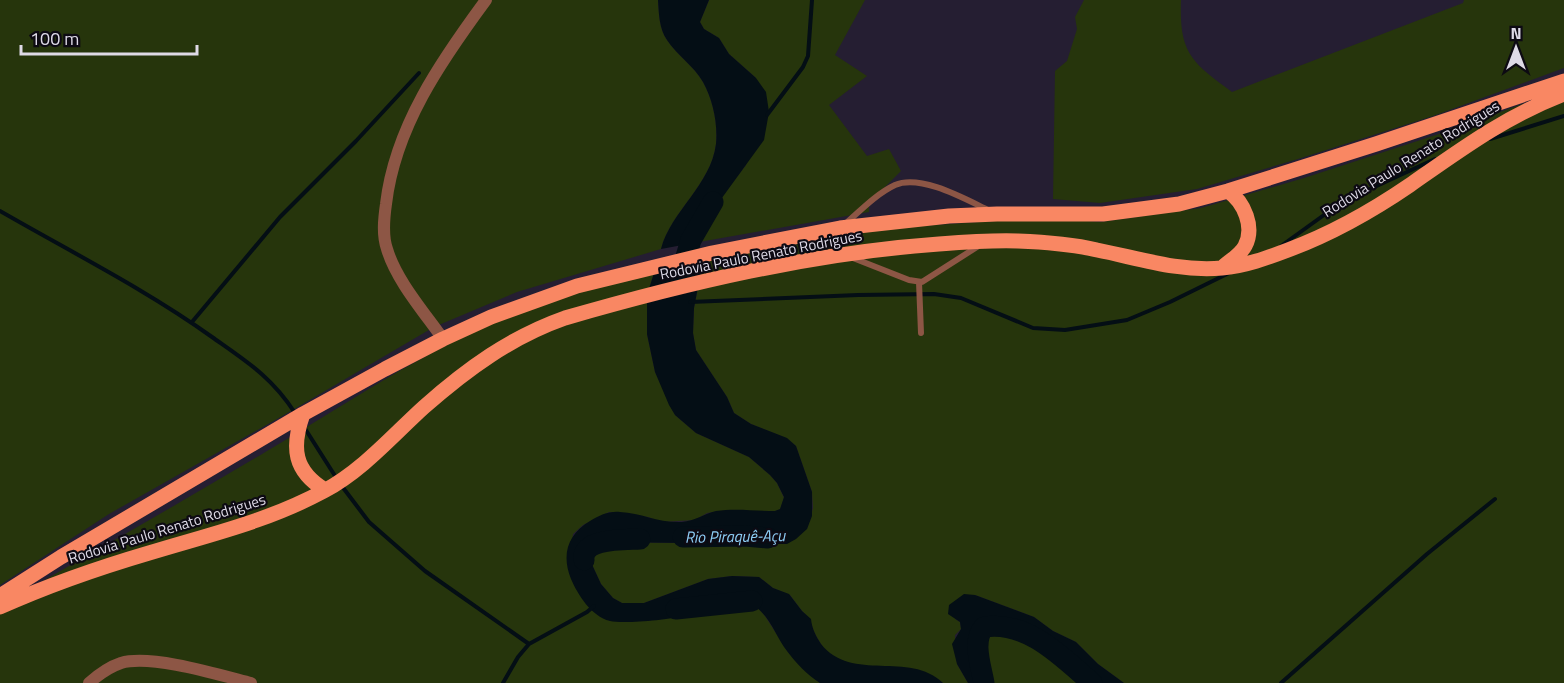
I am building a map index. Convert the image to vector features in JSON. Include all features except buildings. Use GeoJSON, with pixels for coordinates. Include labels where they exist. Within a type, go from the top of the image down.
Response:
{"type":"FeatureCollection","features":[{"type":"Feature","properties":{"kind":"main road","name":"Rodovia Paulo Renato Rodrigues"},"geometry":{"type":"LineString","coordinates":[[0,596],[61,557],[303,414],[443,339],[537,299],[577,286],[712,252],[840,228],[925,218],[997,214],[1103,214],[1179,204],[1228,191],[1376,144],[1564,81]]}},
{"type":"Feature","properties":{"kind":"main road","name":"Rodovia Paulo Renato Rodrigues"},"geometry":{"type":"LineString","coordinates":[[0,607],[70,578],[247,525],[325,490],[381,450],[424,407],[495,351],[545,325],[710,280],[899,247],[987,241],[1053,243],[1095,249],[1175,266],[1222,268],[1265,259],[1338,229],[1407,187],[1492,128],[1546,100],[1564,94]]}},
{"type":"Feature","properties":{"kind":"main road"},"geometry":{"type":"LineString","coordinates":[[1222,268],[1244,248],[1248,235],[1246,214],[1242,204],[1228,191]]}},
{"type":"Feature","properties":{"kind":"main road"},"geometry":{"type":"LineString","coordinates":[[303,414],[297,438],[297,451],[302,470],[312,483],[325,490]]}},
{"type":"Feature","properties":{"kind":"street"},"geometry":{"type":"LineString","coordinates":[[443,339],[398,274],[386,248],[384,220],[388,183],[405,128],[460,36],[486,0]]}},
{"type":"Feature","properties":{"kind":"street"},"geometry":{"type":"LineString","coordinates":[[89,683],[108,669],[122,663],[135,662],[168,664],[251,683]]}},
{"type":"Feature","properties":{"kind":"lane"},"geometry":{"type":"LineString","coordinates":[[840,228],[881,193],[898,184],[930,185],[997,214]]}},
{"type":"Feature","properties":{"kind":"lane"},"geometry":{"type":"LineString","coordinates":[[844,255],[919,282],[927,280],[987,241]]}},
{"type":"Feature","properties":{"kind":"lane"},"geometry":{"type":"LineString","coordinates":[[919,282],[921,333]]}},
{"type":"Feature","properties":{"kind":"green space"},"geometry":{"type":"Polygon","coordinates":[[[0,0],[658,0],[664,35],[699,76],[710,96],[716,136],[713,159],[699,185],[673,222],[661,249],[517,292],[434,327],[109,514],[0,585],[0,0]]]}},
{"type":"Feature","properties":{"kind":"green space"},"geometry":{"type":"Polygon","coordinates":[[[709,0],[865,0],[835,55],[867,76],[829,105],[867,156],[889,149],[901,171],[869,203],[869,212],[688,244],[698,227],[746,165],[756,78],[729,54],[719,38],[704,29],[700,22],[709,0]]]}},
{"type":"Feature","properties":{"kind":"green space"},"geometry":{"type":"Polygon","coordinates":[[[1084,0],[1181,0],[1182,33],[1190,55],[1206,72],[1232,92],[1463,3],[1464,0],[1564,0],[1564,68],[1433,116],[1197,189],[1100,203],[1053,199],[1055,71],[1067,61],[1077,29],[1075,17],[1084,0]]]}},
{"type":"Feature","properties":{"kind":"green space"},"geometry":{"type":"Polygon","coordinates":[[[1564,89],[1564,683],[1124,683],[1098,664],[1076,642],[1053,631],[1034,617],[975,595],[955,619],[960,622],[961,629],[955,635],[957,664],[968,683],[943,683],[933,677],[913,672],[869,670],[843,664],[831,656],[821,644],[810,619],[790,595],[773,588],[759,577],[732,576],[708,579],[644,603],[622,603],[613,598],[601,584],[589,558],[595,547],[602,542],[685,543],[725,533],[735,534],[748,540],[807,529],[813,508],[812,492],[796,446],[786,438],[751,424],[734,413],[727,397],[696,350],[693,333],[694,308],[703,261],[890,228],[1041,218],[1101,222],[1201,208],[1304,178],[1439,134],[1564,89]]]}},
{"type":"Feature","properties":{"kind":"green space"},"geometry":{"type":"Polygon","coordinates":[[[655,270],[647,295],[647,334],[655,372],[675,415],[696,433],[749,457],[777,483],[784,498],[780,510],[719,511],[707,513],[695,520],[661,522],[648,517],[609,512],[583,525],[573,534],[569,573],[645,621],[680,616],[703,606],[750,604],[760,610],[788,652],[820,683],[0,683],[0,606],[445,346],[526,310],[655,270]]]}},
{"type":"Feature","properties":{"kind":"green space"},"geometry":{"type":"Polygon","coordinates":[[[1009,624],[1042,643],[1083,683],[993,683],[974,656],[972,643],[991,628],[1009,624]]]}},
{"type":"Feature","properties":{"kind":"shaded area"},"geometry":{"type":"Polygon","coordinates":[[[658,0],[709,0],[700,22],[704,29],[719,38],[729,54],[756,78],[766,92],[769,112],[764,140],[698,227],[688,244],[661,249],[673,222],[699,185],[713,159],[716,128],[707,89],[662,31],[658,0]]]}},
{"type":"Feature","properties":{"kind":"shaded area"},"geometry":{"type":"Polygon","coordinates":[[[703,261],[694,308],[693,333],[696,350],[727,397],[734,413],[751,424],[787,438],[796,446],[812,492],[812,516],[807,529],[787,544],[760,544],[735,534],[725,533],[685,543],[602,542],[595,547],[589,558],[601,584],[613,598],[622,603],[644,603],[708,579],[732,576],[759,577],[773,588],[789,594],[811,619],[814,632],[821,644],[834,656],[864,665],[914,668],[929,673],[943,683],[820,683],[794,660],[768,619],[752,605],[734,602],[720,603],[682,616],[616,622],[597,615],[577,592],[568,570],[569,546],[572,538],[582,526],[601,515],[620,512],[682,522],[716,511],[775,511],[780,509],[784,497],[770,475],[749,457],[696,433],[675,415],[655,372],[647,334],[647,295],[655,270],[703,261]]]}},
{"type":"Feature","properties":{"kind":"shaded area"},"geometry":{"type":"Polygon","coordinates":[[[964,594],[975,595],[1034,617],[1053,631],[1076,642],[1098,664],[1124,683],[1083,683],[1042,643],[1007,623],[991,628],[972,644],[974,656],[993,683],[968,683],[957,664],[952,644],[961,629],[960,622],[948,614],[949,605],[964,594]]]}},
{"type":"Feature","properties":{"kind":"waterway"},"geometry":{"type":"LineString","coordinates":[[767,115],[803,67],[808,56],[812,0]]}},
{"type":"Feature","properties":{"kind":"waterway"},"geometry":{"type":"LineString","coordinates":[[192,322],[280,217],[356,141],[419,73]]}},
{"type":"Feature","properties":{"kind":"waterway"},"geometry":{"type":"LineString","coordinates":[[1490,139],[1564,116]]}},
{"type":"Feature","properties":{"kind":"waterway"},"geometry":{"type":"LineString","coordinates":[[1281,246],[1342,202],[1435,159]]}},
{"type":"Feature","properties":{"kind":"waterway","name":"Rio Piraquê-Açu"},"geometry":{"type":"LineString","coordinates":[[680,277],[691,240],[713,202]]}},
{"type":"Feature","properties":{"kind":"waterway"},"geometry":{"type":"LineString","coordinates":[[0,211],[187,319],[258,370],[277,389],[295,413]]}},
{"type":"Feature","properties":{"kind":"waterway"},"geometry":{"type":"LineString","coordinates":[[690,302],[934,294],[961,298],[1033,328],[1065,330],[1127,320],[1229,273]]}},
{"type":"Feature","properties":{"kind":"waterway"},"geometry":{"type":"LineString","coordinates":[[304,427],[337,479]]}},
{"type":"Feature","properties":{"kind":"waterway"},"geometry":{"type":"LineString","coordinates":[[341,485],[369,522],[425,571],[529,644]]}},
{"type":"Feature","properties":{"kind":"waterway"},"geometry":{"type":"LineString","coordinates":[[1281,683],[1427,554],[1495,499]]}},
{"type":"Feature","properties":{"kind":"waterway","name":"Rio Piraquê-Açu"},"geometry":{"type":"LineString","coordinates":[[683,537],[768,538]]}},
{"type":"Feature","properties":{"kind":"waterway","name":"Rio Piraquê-Açu"},"geometry":{"type":"LineString","coordinates":[[584,560],[585,553],[596,544],[614,540],[640,539]]}},
{"type":"Feature","properties":{"kind":"waterway","name":"Rio Piraquê-Açu"},"geometry":{"type":"LineString","coordinates":[[676,609],[752,601]]}},
{"type":"Feature","properties":{"kind":"waterway"},"geometry":{"type":"LineString","coordinates":[[503,683],[518,657],[529,644],[594,606]]}},
{"type":"Feature","properties":{"kind":"waterway","name":"Rio Piraquê-Açu"},"geometry":{"type":"LineString","coordinates":[[984,683],[978,654],[980,633],[984,627],[1000,626],[1015,629],[1043,643],[1092,683]]}}]}
